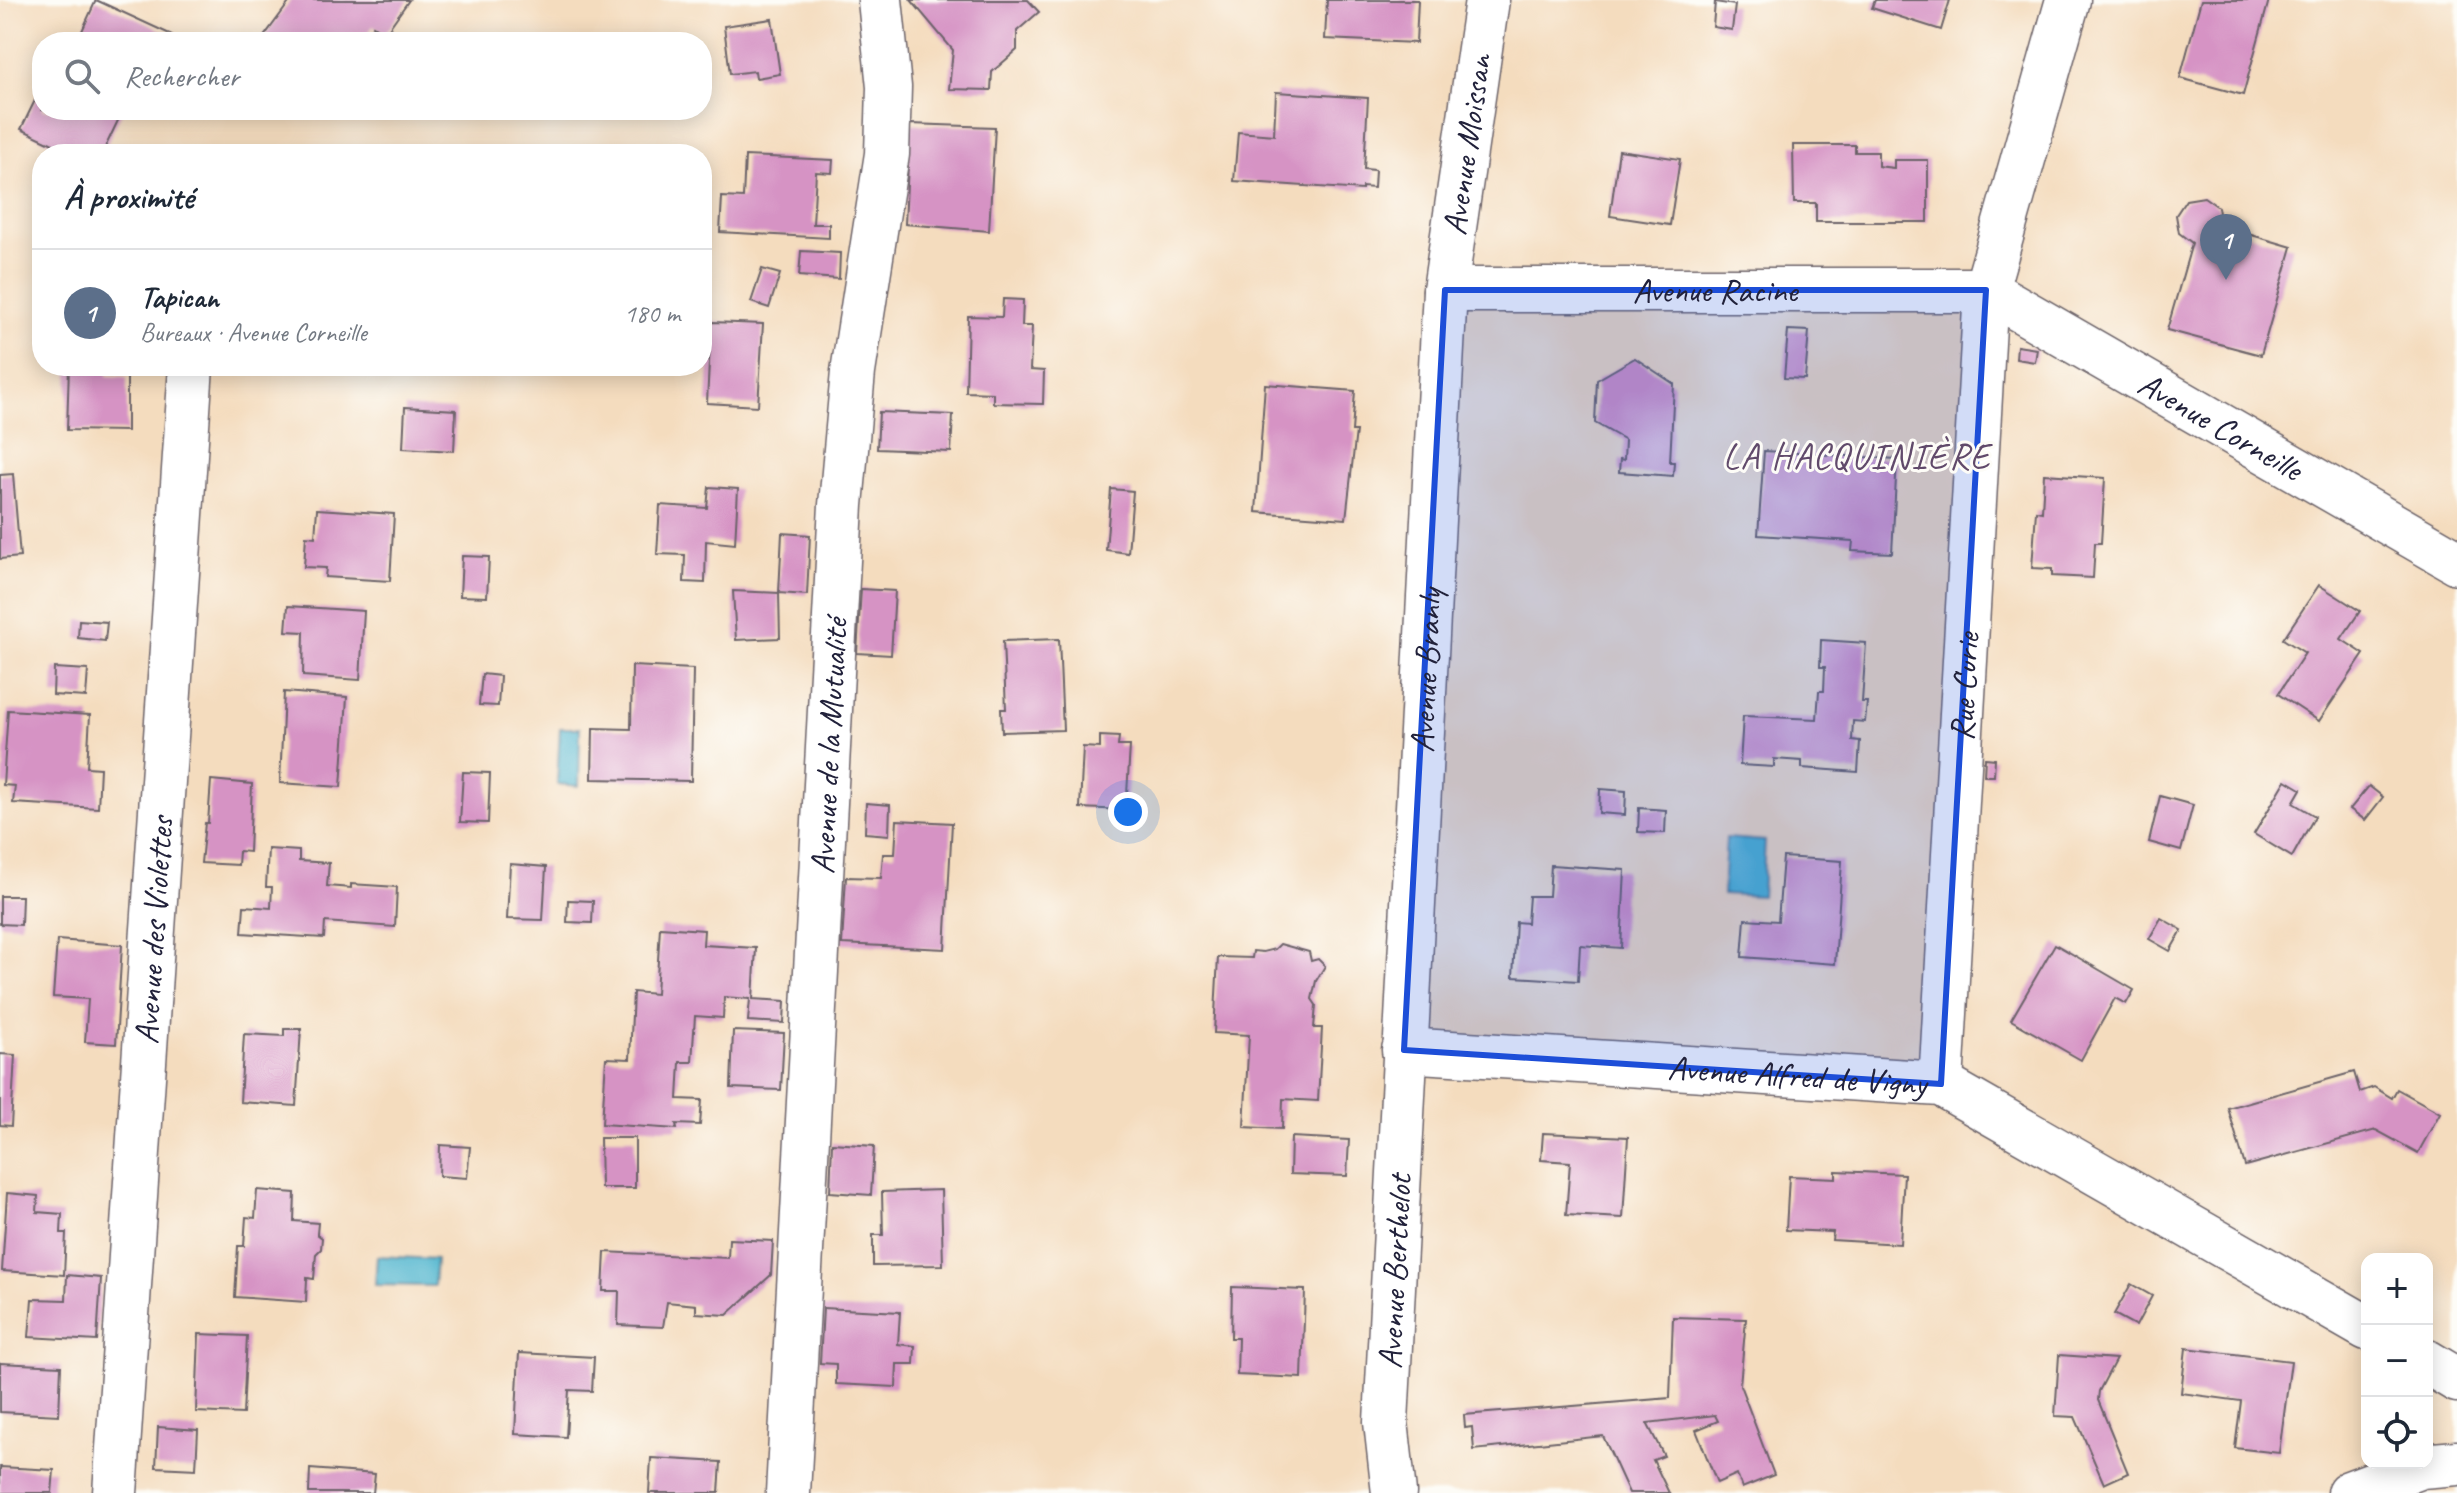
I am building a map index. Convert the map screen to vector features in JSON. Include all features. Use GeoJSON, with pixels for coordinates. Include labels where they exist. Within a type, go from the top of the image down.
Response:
{"type":"FeatureCollection","features":[{"type":"Feature","properties":{"kind":"street","name":"Avenue de la Mutualité"},"geometry":{"type":"LineString","coordinates":[[788,1493],[841,505],[853,372],[887,154],[889,87],[880,0]]}},
{"type":"Feature","properties":{"kind":"street","name":"Avenue Moissan"},"geometry":{"type":"LineString","coordinates":[[1445,290],[1487,0]]}},
{"type":"Feature","properties":{"kind":"street","name":"Rue Curie"},"geometry":{"type":"LineString","coordinates":[[1941,1084],[1986,290],[2068,0]]}},
{"type":"Feature","properties":{"kind":"street","name":"Avenue Racine"},"geometry":{"type":"LineString","coordinates":[[1445,290],[1986,290]]}},
{"type":"Feature","properties":{"kind":"street","name":"Avenue Branly"},"geometry":{"type":"LineString","coordinates":[[1404,1050],[1445,290]]}},
{"type":"Feature","properties":{"kind":"street","name":"Avenue Corneille"},"geometry":{"type":"LineString","coordinates":[[1986,290],[2457,562]]}},
{"type":"Feature","properties":{"kind":"street","name":"Avenue des Violettes"},"geometry":{"type":"LineString","coordinates":[[115,1493],[190,376]]}},
{"type":"Feature","properties":{"kind":"street","name":"Avenue Alfred de Vigny"},"geometry":{"type":"LineString","coordinates":[[1404,1050],[1941,1084],[2362,1325]]}},
{"type":"Feature","properties":{"kind":"street","name":"Avenue Berthelot"},"geometry":{"type":"LineString","coordinates":[[1394,1493],[1386,1422],[1404,1050]]}},
{"type":"Feature","properties":{"kind":"street"},"geometry":{"type":"LineString","coordinates":[[2433,1366],[2457,1380]]}},
{"type":"Feature","properties":{"kind":"street"},"geometry":{"type":"LineString","coordinates":[[2349,1493],[2421,1466],[2457,1463]]}},
{"type":"Feature","properties":{"kind":"highlighted area"},"geometry":{"type":"Polygon","coordinates":[[[1445,290],[1986,290],[1941,1084],[1404,1050],[1445,290]]]}},
{"type":"Feature","properties":{"kind":"water"},"geometry":{"type":"Polygon","coordinates":[[[560,728],[580,728],[579,786],[557,784],[560,728]]]}},
{"type":"Feature","properties":{"kind":"water"},"geometry":{"type":"Polygon","coordinates":[[[1726,838],[1765,841],[1762,896],[1723,894],[1726,838]]]}},
{"type":"Feature","properties":{"kind":"water"},"geometry":{"type":"Polygon","coordinates":[[[377,1256],[436,1259],[434,1286],[375,1285],[377,1256]]]}},
{"type":"Feature","properties":{"kind":"building"},"geometry":{"type":"Polygon","coordinates":[[[96,0],[165,32],[82,32],[96,0]]]}},
{"type":"Feature","properties":{"kind":"building"},"geometry":{"type":"Polygon","coordinates":[[[291,0],[409,0],[386,32],[373,26],[369,32],[267,32],[291,0]]]}},
{"type":"Feature","properties":{"kind":"building"},"geometry":{"type":"Polygon","coordinates":[[[911,0],[1028,0],[1039,12],[1017,31],[1017,50],[992,72],[991,90],[949,89],[953,50],[911,0]]]}},
{"type":"Feature","properties":{"kind":"building"},"geometry":{"type":"Polygon","coordinates":[[[1327,0],[1418,0],[1416,43],[1325,39],[1327,0]]]}},
{"type":"Feature","properties":{"kind":"building"},"geometry":{"type":"Polygon","coordinates":[[[1875,0],[1950,0],[1941,30],[1872,8],[1875,0]]]}},
{"type":"Feature","properties":{"kind":"building"},"geometry":{"type":"Polygon","coordinates":[[[2201,0],[2269,0],[2243,95],[2180,78],[2201,0]]]}},
{"type":"Feature","properties":{"kind":"building"},"geometry":{"type":"Polygon","coordinates":[[[1715,2],[1735,5],[1732,30],[1713,27],[1715,2]]]}},
{"type":"Feature","properties":{"kind":"building"},"geometry":{"type":"Polygon","coordinates":[[[772,19],[780,74],[756,78],[755,71],[730,74],[724,26],[772,19]]]}},
{"type":"Feature","properties":{"kind":"building"},"geometry":{"type":"Polygon","coordinates":[[[1276,92],[1368,98],[1364,169],[1375,170],[1374,188],[1362,187],[1362,190],[1234,181],[1238,132],[1274,135],[1276,92]]]}},
{"type":"Feature","properties":{"kind":"building"},"geometry":{"type":"Polygon","coordinates":[[[32,106],[32,120],[118,120],[107,144],[53,144],[21,129],[32,106]]]}},
{"type":"Feature","properties":{"kind":"building"},"geometry":{"type":"Polygon","coordinates":[[[910,124],[995,127],[989,231],[905,224],[910,124]]]}},
{"type":"Feature","properties":{"kind":"building"},"geometry":{"type":"Polygon","coordinates":[[[1793,145],[1855,145],[1855,152],[1878,152],[1878,166],[1894,168],[1894,160],[1928,160],[1928,222],[1816,222],[1816,203],[1794,203],[1793,145]]]}},
{"type":"Feature","properties":{"kind":"building"},"geometry":{"type":"Polygon","coordinates":[[[1619,150],[1680,159],[1670,225],[1610,216],[1619,150]]]}},
{"type":"Feature","properties":{"kind":"building"},"geometry":{"type":"Polygon","coordinates":[[[745,156],[833,160],[832,173],[816,172],[813,224],[829,224],[829,238],[720,232],[722,197],[743,198],[745,156]]]}},
{"type":"Feature","properties":{"kind":"building"},"geometry":{"type":"Polygon","coordinates":[[[2204,197],[2218,207],[2221,226],[2292,247],[2261,355],[2167,330],[2192,243],[2179,233],[2176,215],[2186,200],[2204,197]]]}},
{"type":"Feature","properties":{"kind":"building"},"geometry":{"type":"Polygon","coordinates":[[[801,251],[840,253],[839,279],[799,276],[801,251]]]}},
{"type":"Feature","properties":{"kind":"building"},"geometry":{"type":"Polygon","coordinates":[[[762,269],[780,274],[769,308],[751,302],[762,269]]]}},
{"type":"Feature","properties":{"kind":"building"},"geometry":{"type":"Polygon","coordinates":[[[1003,299],[1023,300],[1022,326],[1032,326],[1030,370],[1044,371],[1043,404],[993,403],[993,393],[966,392],[968,316],[1002,317],[1003,299]]]}},
{"type":"Feature","properties":{"kind":"building"},"geometry":{"type":"Polygon","coordinates":[[[712,322],[763,324],[758,406],[707,403],[708,376],[712,376],[712,322]]]}},
{"type":"Feature","properties":{"kind":"building"},"geometry":{"type":"Polygon","coordinates":[[[1788,330],[1809,331],[1805,379],[1784,378],[1788,330]]]}},
{"type":"Feature","properties":{"kind":"building"},"geometry":{"type":"Polygon","coordinates":[[[2017,346],[2037,349],[2035,362],[2016,359],[2017,346]]]}},
{"type":"Feature","properties":{"kind":"building"},"geometry":{"type":"Polygon","coordinates":[[[1635,358],[1674,384],[1670,462],[1674,462],[1673,476],[1619,472],[1620,459],[1624,460],[1625,440],[1595,423],[1597,380],[1635,358]]]}},
{"type":"Feature","properties":{"kind":"building"},"geometry":{"type":"Polygon","coordinates":[[[69,376],[127,377],[127,431],[67,430],[69,376]]]}},
{"type":"Feature","properties":{"kind":"building"},"geometry":{"type":"Polygon","coordinates":[[[1265,384],[1355,391],[1352,431],[1356,431],[1346,519],[1256,512],[1265,384]]]}},
{"type":"Feature","properties":{"kind":"building"},"geometry":{"type":"Polygon","coordinates":[[[405,407],[456,410],[454,451],[403,448],[405,407]]]}},
{"type":"Feature","properties":{"kind":"building"},"geometry":{"type":"Polygon","coordinates":[[[879,412],[953,415],[951,452],[877,449],[879,412]]]}},
{"type":"Feature","properties":{"kind":"building"},"geometry":{"type":"Polygon","coordinates":[[[1764,451],[1897,459],[1892,553],[1852,551],[1853,541],[1758,535],[1764,451]]]}},
{"type":"Feature","properties":{"kind":"building"},"geometry":{"type":"Polygon","coordinates":[[[13,474],[20,557],[0,559],[0,475],[13,474]]]}},
{"type":"Feature","properties":{"kind":"building"},"geometry":{"type":"Polygon","coordinates":[[[2044,474],[2105,478],[2101,543],[2095,543],[2093,578],[2052,576],[2052,569],[2032,568],[2036,511],[2042,512],[2044,474]]]}},
{"type":"Feature","properties":{"kind":"building"},"geometry":{"type":"Polygon","coordinates":[[[709,487],[738,489],[735,544],[706,541],[705,583],[684,582],[685,555],[657,554],[660,505],[707,508],[709,487]]]}},
{"type":"Feature","properties":{"kind":"building"},"geometry":{"type":"Polygon","coordinates":[[[1111,489],[1133,491],[1128,553],[1106,550],[1111,489]]]}},
{"type":"Feature","properties":{"kind":"building"},"geometry":{"type":"Polygon","coordinates":[[[317,509],[394,514],[390,581],[325,577],[326,568],[304,567],[306,536],[315,537],[317,509]]]}},
{"type":"Feature","properties":{"kind":"building"},"geometry":{"type":"Polygon","coordinates":[[[782,533],[810,535],[807,595],[779,593],[782,533]]]}},
{"type":"Feature","properties":{"kind":"building"},"geometry":{"type":"Polygon","coordinates":[[[462,556],[489,557],[487,597],[460,596],[462,556]]]}},
{"type":"Feature","properties":{"kind":"building"},"geometry":{"type":"Polygon","coordinates":[[[2319,585],[2360,611],[2341,639],[2364,654],[2319,721],[2278,694],[2305,653],[2283,639],[2319,585]]]}},
{"type":"Feature","properties":{"kind":"building"},"geometry":{"type":"Polygon","coordinates":[[[861,589],[895,591],[891,655],[857,653],[861,589]]]}},
{"type":"Feature","properties":{"kind":"building"},"geometry":{"type":"Polygon","coordinates":[[[733,591],[779,593],[780,638],[736,640],[733,591]]]}},
{"type":"Feature","properties":{"kind":"building"},"geometry":{"type":"Polygon","coordinates":[[[288,606],[364,611],[360,680],[303,676],[304,632],[286,631],[288,606]]]}},
{"type":"Feature","properties":{"kind":"building"},"geometry":{"type":"Polygon","coordinates":[[[79,620],[107,622],[105,641],[78,638],[79,620]]]}},
{"type":"Feature","properties":{"kind":"building"},"geometry":{"type":"Polygon","coordinates":[[[1059,639],[1063,730],[1002,732],[1001,709],[1006,709],[1003,641],[1059,639]]]}},
{"type":"Feature","properties":{"kind":"building"},"geometry":{"type":"Polygon","coordinates":[[[1821,640],[1866,643],[1862,702],[1867,702],[1865,722],[1853,721],[1852,740],[1860,741],[1858,772],[1802,768],[1802,761],[1774,759],[1774,767],[1740,765],[1743,716],[1817,719],[1819,691],[1824,691],[1825,667],[1820,667],[1821,640]]]}},
{"type":"Feature","properties":{"kind":"building"},"geometry":{"type":"Polygon","coordinates":[[[632,666],[693,669],[691,781],[592,779],[593,728],[631,729],[632,666]]]}},
{"type":"Feature","properties":{"kind":"building"},"geometry":{"type":"Polygon","coordinates":[[[54,668],[88,670],[86,697],[53,695],[54,668]]]}},
{"type":"Feature","properties":{"kind":"building"},"geometry":{"type":"Polygon","coordinates":[[[482,674],[500,676],[498,706],[479,705],[482,674]]]}},
{"type":"Feature","properties":{"kind":"building"},"geometry":{"type":"Polygon","coordinates":[[[284,692],[347,697],[341,787],[280,783],[284,692]]]}},
{"type":"Feature","properties":{"kind":"building"},"geometry":{"type":"Polygon","coordinates":[[[8,710],[90,715],[87,767],[100,768],[98,808],[13,803],[15,786],[3,785],[8,710]]]}},
{"type":"Feature","properties":{"kind":"building"},"geometry":{"type":"Polygon","coordinates":[[[1100,736],[1119,737],[1118,746],[1130,746],[1126,810],[1080,808],[1083,747],[1100,748],[1100,736]]]}},
{"type":"Feature","properties":{"kind":"building"},"geometry":{"type":"Polygon","coordinates":[[[1985,758],[1995,759],[1994,776],[1984,776],[1985,758]]]}},
{"type":"Feature","properties":{"kind":"building"},"geometry":{"type":"Polygon","coordinates":[[[463,772],[490,773],[488,823],[460,822],[463,772]]]}},
{"type":"Feature","properties":{"kind":"building"},"geometry":{"type":"Polygon","coordinates":[[[211,780],[252,784],[249,852],[239,851],[238,865],[201,863],[211,780]]]}},
{"type":"Feature","properties":{"kind":"building"},"geometry":{"type":"Polygon","coordinates":[[[2286,780],[2301,789],[2293,803],[2315,816],[2292,857],[2254,834],[2286,780]]]}},
{"type":"Feature","properties":{"kind":"building"},"geometry":{"type":"Polygon","coordinates":[[[2369,786],[2383,797],[2365,820],[2350,809],[2369,786]]]}},
{"type":"Feature","properties":{"kind":"building"},"geometry":{"type":"Polygon","coordinates":[[[1600,789],[1626,791],[1625,815],[1599,813],[1600,789]]]}},
{"type":"Feature","properties":{"kind":"building"},"geometry":{"type":"Polygon","coordinates":[[[2160,796],[2193,805],[2181,851],[2149,842],[2160,796]]]}},
{"type":"Feature","properties":{"kind":"building"},"geometry":{"type":"Polygon","coordinates":[[[866,803],[890,805],[889,835],[865,833],[866,803]]]}},
{"type":"Feature","properties":{"kind":"building"},"geometry":{"type":"Polygon","coordinates":[[[1639,808],[1666,810],[1665,833],[1638,832],[1639,808]]]}},
{"type":"Feature","properties":{"kind":"building"},"geometry":{"type":"Polygon","coordinates":[[[897,820],[952,823],[945,949],[842,944],[846,877],[881,878],[883,854],[895,854],[897,820]]]}},
{"type":"Feature","properties":{"kind":"building"},"geometry":{"type":"Polygon","coordinates":[[[268,849],[299,851],[299,861],[329,863],[327,886],[397,887],[395,927],[325,922],[324,938],[242,933],[244,906],[271,908],[272,887],[266,887],[268,849]]]}},
{"type":"Feature","properties":{"kind":"building"},"geometry":{"type":"Polygon","coordinates":[[[1783,857],[1842,861],[1835,964],[1742,957],[1745,919],[1778,921],[1783,857]]]}},
{"type":"Feature","properties":{"kind":"building"},"geometry":{"type":"Polygon","coordinates":[[[510,864],[546,867],[543,920],[507,919],[510,864]]]}},
{"type":"Feature","properties":{"kind":"building"},"geometry":{"type":"Polygon","coordinates":[[[1551,865],[1625,870],[1621,948],[1580,945],[1578,981],[1513,977],[1516,922],[1527,923],[1529,896],[1549,896],[1551,865]]]}},
{"type":"Feature","properties":{"kind":"building"},"geometry":{"type":"Polygon","coordinates":[[[0,896],[22,896],[21,925],[0,924],[0,896]]]}},
{"type":"Feature","properties":{"kind":"building"},"geometry":{"type":"Polygon","coordinates":[[[568,900],[593,901],[592,923],[567,922],[568,900]]]}},
{"type":"Feature","properties":{"kind":"building"},"geometry":{"type":"Polygon","coordinates":[[[2161,918],[2182,930],[2170,951],[2149,939],[2161,918]]]}},
{"type":"Feature","properties":{"kind":"building"},"geometry":{"type":"Polygon","coordinates":[[[660,927],[704,930],[703,945],[756,948],[753,999],[785,1001],[784,1023],[748,1021],[750,999],[724,997],[723,1018],[695,1016],[692,1062],[680,1062],[678,1099],[702,1100],[700,1125],[676,1124],[677,1129],[602,1124],[606,1058],[630,1059],[633,992],[656,994],[660,927]]]}},
{"type":"Feature","properties":{"kind":"building"},"geometry":{"type":"Polygon","coordinates":[[[57,940],[122,945],[116,1044],[85,1042],[88,999],[53,997],[57,940]]]}},
{"type":"Feature","properties":{"kind":"building"},"geometry":{"type":"Polygon","coordinates":[[[1280,944],[1309,952],[1311,961],[1318,959],[1325,966],[1316,981],[1312,999],[1316,1005],[1314,1028],[1322,1028],[1318,1101],[1283,1099],[1282,1129],[1244,1127],[1249,1035],[1214,1033],[1218,957],[1252,958],[1253,951],[1275,949],[1280,944]]]}},
{"type":"Feature","properties":{"kind":"building"},"geometry":{"type":"Polygon","coordinates":[[[2055,944],[2134,990],[2126,1004],[2115,998],[2081,1060],[2011,1020],[2055,944]]]}},
{"type":"Feature","properties":{"kind":"building"},"geometry":{"type":"Polygon","coordinates":[[[284,1029],[301,1029],[296,1106],[240,1102],[244,1034],[284,1036],[284,1029]]]}},
{"type":"Feature","properties":{"kind":"building"},"geometry":{"type":"Polygon","coordinates":[[[733,1031],[784,1033],[781,1090],[731,1088],[733,1031]]]}},
{"type":"Feature","properties":{"kind":"building"},"geometry":{"type":"Polygon","coordinates":[[[0,1054],[15,1055],[11,1126],[0,1125],[0,1054]]]}},
{"type":"Feature","properties":{"kind":"building"},"geometry":{"type":"Polygon","coordinates":[[[2354,1072],[2360,1092],[2374,1087],[2392,1098],[2397,1089],[2440,1113],[2418,1153],[2376,1130],[2245,1166],[2228,1108],[2354,1072]]]}},
{"type":"Feature","properties":{"kind":"building"},"geometry":{"type":"Polygon","coordinates":[[[1543,1133],[1628,1137],[1623,1218],[1566,1215],[1570,1162],[1541,1160],[1543,1133]]]}},
{"type":"Feature","properties":{"kind":"building"},"geometry":{"type":"Polygon","coordinates":[[[1291,1137],[1349,1140],[1347,1176],[1290,1174],[1291,1137]]]}},
{"type":"Feature","properties":{"kind":"building"},"geometry":{"type":"Polygon","coordinates":[[[600,1138],[635,1138],[635,1188],[601,1188],[600,1138]]]}},
{"type":"Feature","properties":{"kind":"building"},"geometry":{"type":"Polygon","coordinates":[[[832,1143],[874,1146],[871,1195],[830,1192],[832,1143]]]}},
{"type":"Feature","properties":{"kind":"building"},"geometry":{"type":"Polygon","coordinates":[[[440,1145],[470,1147],[467,1178],[439,1176],[440,1145]]]}},
{"type":"Feature","properties":{"kind":"building"},"geometry":{"type":"Polygon","coordinates":[[[1836,1171],[1904,1174],[1900,1244],[1832,1240],[1833,1232],[1786,1230],[1789,1176],[1836,1178],[1836,1171]]]}},
{"type":"Feature","properties":{"kind":"building"},"geometry":{"type":"Polygon","coordinates":[[[257,1190],[295,1193],[294,1221],[318,1223],[321,1249],[316,1254],[314,1279],[307,1278],[306,1302],[235,1297],[238,1246],[244,1246],[246,1217],[255,1218],[257,1190]]]}},
{"type":"Feature","properties":{"kind":"building"},"geometry":{"type":"Polygon","coordinates":[[[941,1190],[943,1265],[873,1266],[873,1235],[883,1235],[882,1192],[941,1190]]]}},
{"type":"Feature","properties":{"kind":"building"},"geometry":{"type":"Polygon","coordinates":[[[7,1193],[38,1196],[37,1212],[62,1214],[61,1233],[66,1233],[64,1275],[2,1271],[7,1193]]]}},
{"type":"Feature","properties":{"kind":"building"},"geometry":{"type":"Polygon","coordinates":[[[729,1239],[773,1241],[771,1275],[727,1315],[696,1313],[696,1305],[667,1302],[663,1327],[618,1325],[619,1291],[603,1291],[605,1252],[728,1258],[729,1239]]]}},
{"type":"Feature","properties":{"kind":"building"},"geometry":{"type":"Polygon","coordinates":[[[67,1275],[101,1278],[97,1341],[29,1337],[32,1299],[66,1300],[67,1275]]]}},
{"type":"Feature","properties":{"kind":"building"},"geometry":{"type":"Polygon","coordinates":[[[2131,1284],[2152,1296],[2136,1326],[2114,1314],[2131,1284]]]}},
{"type":"Feature","properties":{"kind":"building"},"geometry":{"type":"Polygon","coordinates":[[[1232,1287],[1305,1290],[1302,1378],[1237,1375],[1238,1338],[1231,1338],[1232,1287]]]}},
{"type":"Feature","properties":{"kind":"building"},"geometry":{"type":"Polygon","coordinates":[[[823,1308],[900,1312],[898,1344],[915,1346],[914,1364],[897,1364],[896,1387],[836,1384],[836,1364],[820,1363],[823,1308]]]}},
{"type":"Feature","properties":{"kind":"building"},"geometry":{"type":"Polygon","coordinates":[[[1673,1317],[1746,1319],[1740,1385],[1774,1475],[1742,1488],[1737,1474],[1717,1483],[1696,1430],[1718,1421],[1715,1415],[1647,1423],[1664,1456],[1653,1460],[1669,1493],[1629,1493],[1603,1436],[1474,1450],[1472,1427],[1465,1428],[1464,1415],[1670,1398],[1673,1317]]]}},
{"type":"Feature","properties":{"kind":"building"},"geometry":{"type":"Polygon","coordinates":[[[199,1334],[247,1336],[243,1414],[196,1412],[199,1334]]]}},
{"type":"Feature","properties":{"kind":"building"},"geometry":{"type":"Polygon","coordinates":[[[2186,1348],[2291,1361],[2279,1453],[2235,1448],[2241,1401],[2181,1393],[2186,1348]]]}},
{"type":"Feature","properties":{"kind":"building"},"geometry":{"type":"Polygon","coordinates":[[[519,1353],[594,1357],[592,1391],[569,1390],[566,1437],[515,1434],[519,1353]]]}},
{"type":"Feature","properties":{"kind":"building"},"geometry":{"type":"Polygon","coordinates":[[[2059,1355],[2116,1359],[2099,1391],[2098,1400],[2128,1473],[2104,1484],[2075,1417],[2055,1416],[2059,1355]]]}},
{"type":"Feature","properties":{"kind":"building"},"geometry":{"type":"Polygon","coordinates":[[[0,1363],[61,1366],[59,1415],[0,1412],[0,1363]]]}},
{"type":"Feature","properties":{"kind":"building"},"geometry":{"type":"Polygon","coordinates":[[[158,1427],[198,1430],[196,1469],[156,1467],[158,1427]]]}},
{"type":"Feature","properties":{"kind":"building"},"geometry":{"type":"Polygon","coordinates":[[[651,1458],[721,1462],[719,1493],[649,1493],[651,1458]]]}},
{"type":"Feature","properties":{"kind":"building"},"geometry":{"type":"Polygon","coordinates":[[[0,1467],[54,1470],[52,1493],[0,1493],[0,1467]]]}},
{"type":"Feature","properties":{"kind":"building"},"geometry":{"type":"Polygon","coordinates":[[[310,1469],[375,1474],[373,1493],[309,1493],[310,1469]]]}},
{"type":"Feature","properties":{"kind":"place","name":"Tapican"},"geometry":{"type":"Point","coordinates":[2226,280]}},
{"type":"Feature","properties":{"kind":"district","name":"LA HACQUINIÈRE"},"geometry":{"type":"Point","coordinates":[1857,455]}}]}
